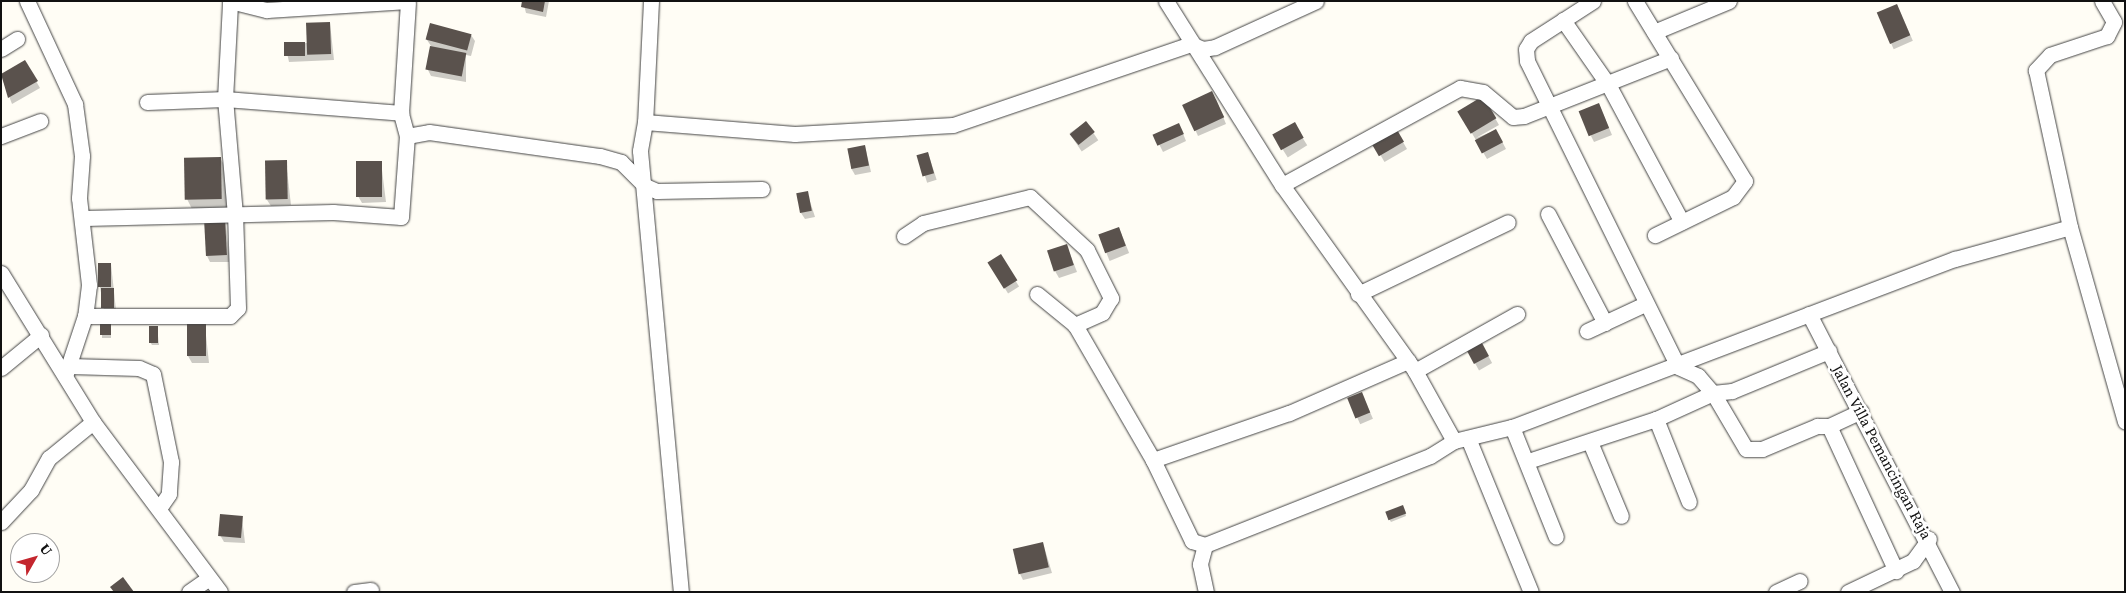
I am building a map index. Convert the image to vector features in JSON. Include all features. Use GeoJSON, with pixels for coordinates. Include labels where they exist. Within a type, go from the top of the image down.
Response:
{"type":"FeatureCollection","features":[{"type":"Feature","properties":{"kind":"street"},"geometry":{"type":"LineString","coordinates":[[27,1],[75,104],[82,156],[80,198],[85,218],[88,286],[84,316],[68,371]]}},
{"type":"Feature","properties":{"kind":"street"},"geometry":{"type":"LineString","coordinates":[[651,1],[645,122],[640,151],[645,186],[651,295],[678,530],[681,592]]}},
{"type":"Feature","properties":{"kind":"street"},"geometry":{"type":"LineString","coordinates":[[1166,1],[1191,44],[1282,184],[1461,440],[1531,592]]}},
{"type":"Feature","properties":{"kind":"street"},"geometry":{"type":"LineString","coordinates":[[645,122],[796,134],[929,129],[1017,106],[1191,44],[1203,49],[1215,47],[1316,1]]}},
{"type":"Feature","properties":{"kind":"street"},"geometry":{"type":"LineString","coordinates":[[1593,1],[1526,49],[1549,108],[1678,366],[1698,376],[1714,393],[1738,440],[1752,451],[1817,426],[1829,426],[1861,411]]}},
{"type":"Feature","properties":{"kind":"street"},"geometry":{"type":"LineString","coordinates":[[1635,1],[1745,181],[1733,197],[1655,235]]}},
{"type":"Feature","properties":{"kind":"street"},"geometry":{"type":"LineString","coordinates":[[2102,1],[2114,22],[2107,36],[2050,55],[2036,70],[2070,227],[2125,420]]}},
{"type":"Feature","properties":{"kind":"street"},"geometry":{"type":"LineString","coordinates":[[84,316],[230,316],[238,308],[236,214],[225,99],[230,2],[267,10],[408,2],[401,113],[407,136],[401,217],[334,212],[236,214],[85,218]]}},
{"type":"Feature","properties":{"kind":"street"},"geometry":{"type":"LineString","coordinates":[[1654,32],[1723,2]]}},
{"type":"Feature","properties":{"kind":"street"},"geometry":{"type":"LineString","coordinates":[[1564,20],[1609,86],[1682,222]]}},
{"type":"Feature","properties":{"kind":"street"},"geometry":{"type":"LineString","coordinates":[[1,49],[17,39]]}},
{"type":"Feature","properties":{"kind":"street"},"geometry":{"type":"LineString","coordinates":[[1282,184],[1460,88],[1483,92],[1513,117],[1549,108],[1609,86],[1671,58]]}},
{"type":"Feature","properties":{"kind":"street"},"geometry":{"type":"LineString","coordinates":[[147,102],[225,99],[401,113]]}},
{"type":"Feature","properties":{"kind":"street"},"geometry":{"type":"LineString","coordinates":[[1,136],[40,121]]}},
{"type":"Feature","properties":{"kind":"street"},"geometry":{"type":"LineString","coordinates":[[407,136],[429,132],[470,136],[621,162],[645,186],[671,191],[762,188]]}},
{"type":"Feature","properties":{"kind":"street"},"geometry":{"type":"LineString","coordinates":[[621,162],[640,151]]}},
{"type":"Feature","properties":{"kind":"street"},"geometry":{"type":"LineString","coordinates":[[904,236],[923,223],[1030,197],[1087,250],[1111,298],[1102,313],[1075,324]]}},
{"type":"Feature","properties":{"kind":"street"},"geometry":{"type":"LineString","coordinates":[[1548,214],[1605,323]]}},
{"type":"Feature","properties":{"kind":"street"},"geometry":{"type":"LineString","coordinates":[[1358,294],[1508,222]]}},
{"type":"Feature","properties":{"kind":"street"},"geometry":{"type":"LineString","coordinates":[[1037,294],[1075,324],[1154,460],[1192,541],[1205,545],[1430,456],[1461,440],[1512,427],[1678,366],[1955,259],[2070,227]]}},
{"type":"Feature","properties":{"kind":"street"},"geometry":{"type":"LineString","coordinates":[[1,273],[68,371],[93,422],[160,507],[220,592]]}},
{"type":"Feature","properties":{"kind":"street"},"geometry":{"type":"LineString","coordinates":[[1587,331],[1646,304]]}},
{"type":"Feature","properties":{"kind":"street"},"geometry":{"type":"LineString","coordinates":[[1154,460],[1289,413],[1411,366],[1518,314]]}},
{"type":"Feature","properties":{"kind":"street","name":"Jalan Villa Pemancingan Raja"},"geometry":{"type":"LineString","coordinates":[[1809,314],[1928,539],[1952,592]]}},
{"type":"Feature","properties":{"kind":"street"},"geometry":{"type":"LineString","coordinates":[[1,368],[41,334]]}},
{"type":"Feature","properties":{"kind":"street"},"geometry":{"type":"LineString","coordinates":[[1528,461],[1656,419],[1714,393],[1732,391],[1829,352]]}},
{"type":"Feature","properties":{"kind":"street"},"geometry":{"type":"LineString","coordinates":[[68,371],[139,368],[153,374],[171,462],[169,494],[160,507]]}},
{"type":"Feature","properties":{"kind":"street"},"geometry":{"type":"LineString","coordinates":[[1656,419],[1689,502]]}},
{"type":"Feature","properties":{"kind":"street"},"geometry":{"type":"LineString","coordinates":[[1,522],[31,490],[49,458],[93,422]]}},
{"type":"Feature","properties":{"kind":"street"},"geometry":{"type":"LineString","coordinates":[[1829,426],[1836,433],[1896,571]]}},
{"type":"Feature","properties":{"kind":"street"},"geometry":{"type":"LineString","coordinates":[[1512,427],[1528,461],[1556,537]]}},
{"type":"Feature","properties":{"kind":"street"},"geometry":{"type":"LineString","coordinates":[[1590,442],[1621,516]]}},
{"type":"Feature","properties":{"kind":"street"},"geometry":{"type":"LineString","coordinates":[[1848,592],[1896,571],[1919,556],[1928,539]]}},
{"type":"Feature","properties":{"kind":"street"},"geometry":{"type":"LineString","coordinates":[[1205,545],[1200,564],[1206,592]]}},
{"type":"Feature","properties":{"kind":"street"},"geometry":{"type":"LineString","coordinates":[[189,592],[209,578]]}},
{"type":"Feature","properties":{"kind":"street"},"geometry":{"type":"LineString","coordinates":[[1776,592],[1800,581]]}},
{"type":"Feature","properties":{"kind":"street"},"geometry":{"type":"LineString","coordinates":[[354,592],[371,590]]}},
{"type":"Feature","properties":{"kind":"building"},"geometry":{"type":"Polygon","coordinates":[[[522,1],[545,1],[543,12],[521,7],[522,1]]]}},
{"type":"Feature","properties":{"kind":"building"},"geometry":{"type":"Polygon","coordinates":[[[1897,4],[1910,35],[1890,44],[1877,13],[1897,4]]]}},
{"type":"Feature","properties":{"kind":"building"},"geometry":{"type":"Polygon","coordinates":[[[330,22],[331,54],[307,55],[306,23],[330,22]]]}},
{"type":"Feature","properties":{"kind":"building"},"geometry":{"type":"Polygon","coordinates":[[[430,23],[472,34],[467,51],[426,39],[430,23]]]}},
{"type":"Feature","properties":{"kind":"building"},"geometry":{"type":"Polygon","coordinates":[[[284,42],[305,42],[305,56],[284,56],[284,42]]]}},
{"type":"Feature","properties":{"kind":"building"},"geometry":{"type":"Polygon","coordinates":[[[430,46],[466,53],[462,77],[425,70],[430,46]]]}},
{"type":"Feature","properties":{"kind":"building"},"geometry":{"type":"Polygon","coordinates":[[[25,60],[38,81],[8,98],[1,74],[25,60]]]}},
{"type":"Feature","properties":{"kind":"building"},"geometry":{"type":"Polygon","coordinates":[[[1212,91],[1224,117],[1194,131],[1182,105],[1212,91]]]}},
{"type":"Feature","properties":{"kind":"building"},"geometry":{"type":"Polygon","coordinates":[[[1483,96],[1496,118],[1471,134],[1457,111],[1483,96]]]}},
{"type":"Feature","properties":{"kind":"building"},"geometry":{"type":"Polygon","coordinates":[[[1599,103],[1609,128],[1589,136],[1579,111],[1599,103]]]}},
{"type":"Feature","properties":{"kind":"building"},"geometry":{"type":"Polygon","coordinates":[[[1086,121],[1095,132],[1078,145],[1070,134],[1086,121]]]}},
{"type":"Feature","properties":{"kind":"building"},"geometry":{"type":"Polygon","coordinates":[[[1295,122],[1304,138],[1281,150],[1272,135],[1295,122]]]}},
{"type":"Feature","properties":{"kind":"building"},"geometry":{"type":"Polygon","coordinates":[[[1179,123],[1184,134],[1157,146],[1153,135],[1179,123]]]}},
{"type":"Feature","properties":{"kind":"building"},"geometry":{"type":"Polygon","coordinates":[[[1396,128],[1404,142],[1379,156],[1371,142],[1396,128]]]}},
{"type":"Feature","properties":{"kind":"building"},"geometry":{"type":"Polygon","coordinates":[[[1496,129],[1503,142],[1482,154],[1475,140],[1496,129]]]}},
{"type":"Feature","properties":{"kind":"building"},"geometry":{"type":"Polygon","coordinates":[[[865,145],[869,166],[851,169],[847,148],[865,145]]]}},
{"type":"Feature","properties":{"kind":"building"},"geometry":{"type":"Polygon","coordinates":[[[928,152],[934,173],[923,176],[916,155],[928,152]]]}},
{"type":"Feature","properties":{"kind":"building"},"geometry":{"type":"Polygon","coordinates":[[[221,157],[222,199],[185,200],[184,158],[221,157]]]}},
{"type":"Feature","properties":{"kind":"building"},"geometry":{"type":"Polygon","coordinates":[[[265,160],[287,160],[288,199],[266,199],[265,160]]]}},
{"type":"Feature","properties":{"kind":"building"},"geometry":{"type":"Polygon","coordinates":[[[356,161],[382,161],[382,197],[356,197],[356,161]]]}},
{"type":"Feature","properties":{"kind":"building"},"geometry":{"type":"Polygon","coordinates":[[[808,191],[812,211],[800,213],[796,193],[808,191]]]}},
{"type":"Feature","properties":{"kind":"building"},"geometry":{"type":"Polygon","coordinates":[[[225,218],[227,255],[206,256],[204,219],[225,218]]]}},
{"type":"Feature","properties":{"kind":"building"},"geometry":{"type":"Polygon","coordinates":[[[1119,227],[1126,246],[1105,253],[1098,235],[1119,227]]]}},
{"type":"Feature","properties":{"kind":"building"},"geometry":{"type":"Polygon","coordinates":[[[1067,244],[1074,265],[1054,271],[1047,250],[1067,244]]]}},
{"type":"Feature","properties":{"kind":"building"},"geometry":{"type":"Polygon","coordinates":[[[1001,254],[1017,280],[1004,289],[987,262],[1001,254]]]}},
{"type":"Feature","properties":{"kind":"building"},"geometry":{"type":"Polygon","coordinates":[[[98,263],[111,263],[111,287],[98,287],[98,263]]]}},
{"type":"Feature","properties":{"kind":"building"},"geometry":{"type":"Polygon","coordinates":[[[101,288],[114,288],[114,308],[101,308],[101,288]]]}},
{"type":"Feature","properties":{"kind":"building"},"geometry":{"type":"Polygon","coordinates":[[[100,321],[111,321],[111,335],[100,335],[100,321]]]}},
{"type":"Feature","properties":{"kind":"building"},"geometry":{"type":"Polygon","coordinates":[[[187,324],[206,324],[206,356],[187,356],[187,324]]]}},
{"type":"Feature","properties":{"kind":"building"},"geometry":{"type":"Polygon","coordinates":[[[149,326],[158,326],[158,343],[149,343],[149,326]]]}},
{"type":"Feature","properties":{"kind":"building"},"geometry":{"type":"Polygon","coordinates":[[[1481,341],[1489,356],[1474,364],[1466,349],[1481,341]]]}},
{"type":"Feature","properties":{"kind":"building"},"geometry":{"type":"Polygon","coordinates":[[[1362,392],[1370,412],[1355,418],[1347,398],[1362,392]]]}},
{"type":"Feature","properties":{"kind":"building"},"geometry":{"type":"Polygon","coordinates":[[[1403,505],[1406,513],[1388,520],[1385,512],[1403,505]]]}},
{"type":"Feature","properties":{"kind":"building"},"geometry":{"type":"Polygon","coordinates":[[[220,514],[243,516],[241,538],[218,536],[220,514]]]}},
{"type":"Feature","properties":{"kind":"building"},"geometry":{"type":"Polygon","coordinates":[[[1043,542],[1049,567],[1019,574],[1013,549],[1043,542]]]}},
{"type":"Feature","properties":{"kind":"building"},"geometry":{"type":"Polygon","coordinates":[[[123,577],[134,592],[114,592],[110,587],[123,577]]]}}]}
